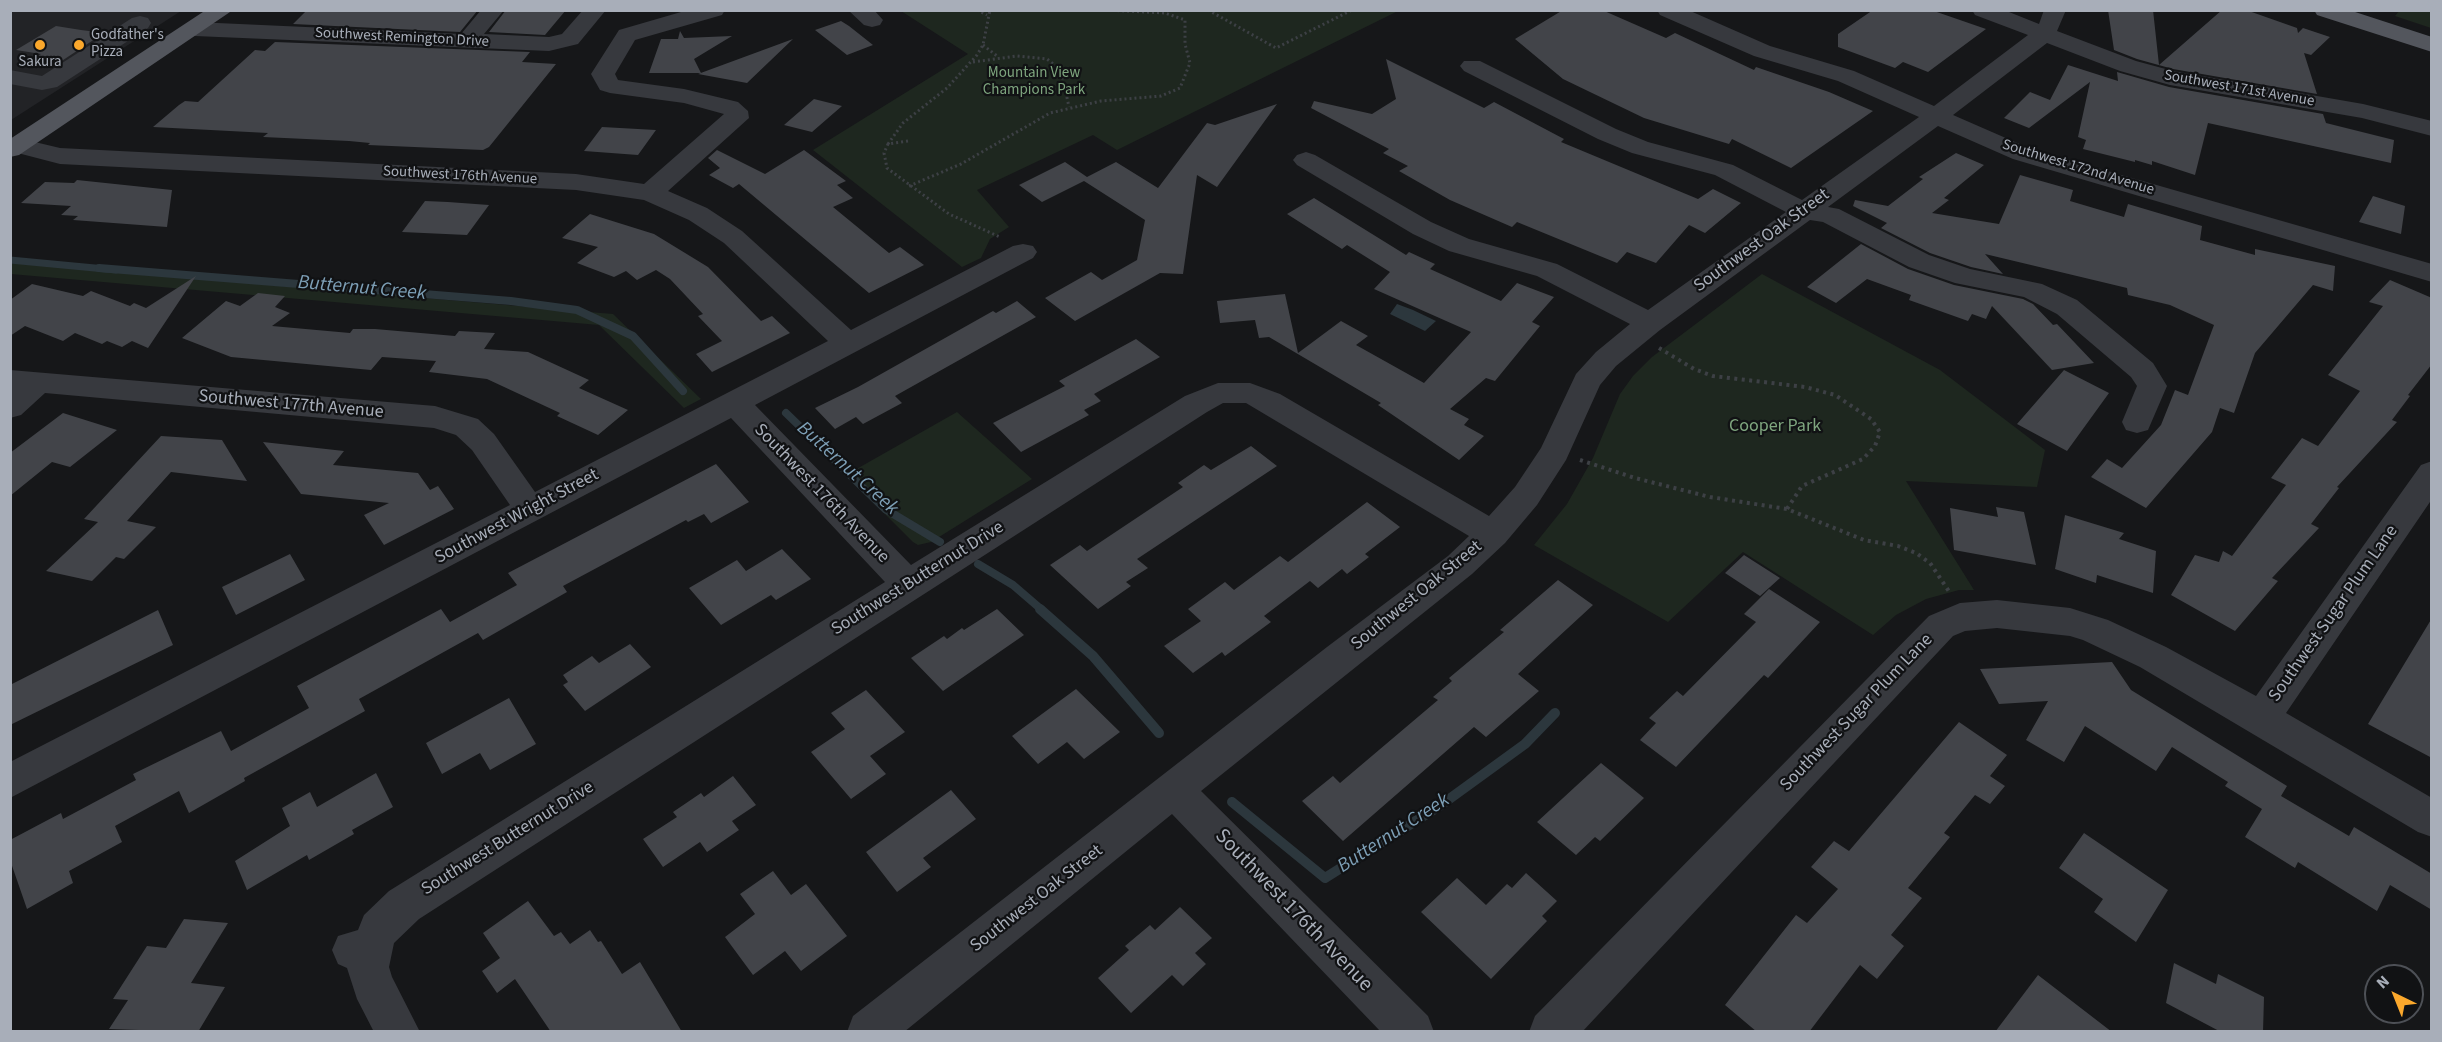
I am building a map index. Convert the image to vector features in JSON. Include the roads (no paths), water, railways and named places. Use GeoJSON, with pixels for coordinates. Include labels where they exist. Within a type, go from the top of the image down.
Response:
{"type":"FeatureCollection","features":[{"type":"Feature","properties":{"kind":"main road"},"geometry":{"type":"LineString","coordinates":[[14,147],[222,10]]}},
{"type":"Feature","properties":{"kind":"main road"},"geometry":{"type":"LineString","coordinates":[[2325,10],[2427,45]]}},
{"type":"Feature","properties":{"kind":"street"},"geometry":{"type":"LineString","coordinates":[[467,40],[493,10]]}},
{"type":"Feature","properties":{"kind":"street","name":"Southwest Remington Drive"},"geometry":{"type":"LineString","coordinates":[[195,29],[557,43],[570,39],[595,10]]}},
{"type":"Feature","properties":{"kind":"street"},"geometry":{"type":"LineString","coordinates":[[651,193],[737,117],[736,111],[730,107],[684,96],[618,88],[608,85],[603,74],[627,35],[714,10]]}},
{"type":"Feature","properties":{"kind":"street","name":"Southwest 172nd Avenue"},"geometry":{"type":"LineString","coordinates":[[1668,10],[1762,51],[1846,76],[2022,154],[2432,273]]}},
{"type":"Feature","properties":{"kind":"street","name":"Southwest 171st Avenue"},"geometry":{"type":"LineString","coordinates":[[1983,10],[2050,22],[2128,66],[2170,78],[2363,111],[2432,129]]}},
{"type":"Feature","properties":{"kind":"street"},"geometry":{"type":"LineString","coordinates":[[373,36],[390,19]]}},
{"type":"Feature","properties":{"kind":"street","name":"Southwest Oak Street"},"geometry":{"type":"LineString","coordinates":[[869,1032],[1340,657],[1460,565],[1493,534],[1526,496],[1555,452],[1587,381],[1595,370],[1643,328],[1935,117],[2050,22]]}},
{"type":"Feature","properties":{"kind":"street"},"geometry":{"type":"LineString","coordinates":[[10,77],[42,83],[57,78],[140,23]]}},
{"type":"Feature","properties":{"kind":"street"},"geometry":{"type":"LineString","coordinates":[[1472,66],[1607,134],[1641,148],[1691,159],[1724,170],[1803,211],[1830,215],[1919,261],[1965,277],[2032,290],[2067,307],[2142,370],[2152,386],[2137,422]]}},
{"type":"Feature","properties":{"kind":"street","name":"Southwest 176th Avenue"},"geometry":{"type":"LineString","coordinates":[[14,147],[60,156],[576,182],[651,193],[698,214],[733,237],[849,344]]}},
{"type":"Feature","properties":{"kind":"street"},"geometry":{"type":"LineString","coordinates":[[1306,160],[1422,228],[1459,245],[1547,270],[1643,328]]}},
{"type":"Feature","properties":{"kind":"street","name":"Southwest Wright Street"},"geometry":{"type":"LineString","coordinates":[[10,781],[1023,252]]}},
{"type":"Feature","properties":{"kind":"street"},"geometry":{"type":"LineString","coordinates":[[10,407],[24,381]]}},
{"type":"Feature","properties":{"kind":"street","name":"Southwest 177th Avenue"},"geometry":{"type":"LineString","coordinates":[[24,381],[435,417],[467,427],[483,442],[530,509]]}},
{"type":"Feature","properties":{"kind":"street","name":"Southwest Butternut Drive"},"geometry":{"type":"LineString","coordinates":[[398,1032],[372,984],[362,950],[379,929],[404,905],[908,584],[1196,404],[1218,393],[1250,393],[1269,401],[1493,534]]}},
{"type":"Feature","properties":{"kind":"street","name":"Southwest 176th Avenue"},"geometry":{"type":"LineString","coordinates":[[735,404],[908,584]]}},
{"type":"Feature","properties":{"kind":"street","name":"Southwest Sugar Plum Lane"},"geometry":{"type":"LineString","coordinates":[[1551,1032],[1941,626],[1960,617],[1997,614],[2070,622],[2095,630],[2153,657],[2262,718],[2432,473]]}},
{"type":"Feature","properties":{"kind":"street"},"geometry":{"type":"LineString","coordinates":[[2262,718],[2432,819]]}},
{"type":"Feature","properties":{"kind":"street","name":"Southwest 176th Avenue"},"geometry":{"type":"LineString","coordinates":[[1175,790],[1412,1032]]}},
{"type":"Feature","properties":{"kind":"waterway","name":"Butternut Creek"},"geometry":{"type":"LineString","coordinates":[[10,260],[116,270]]}},
{"type":"Feature","properties":{"kind":"waterway","name":"Butternut Creek"},"geometry":{"type":"LineString","coordinates":[[99,268],[511,301],[577,310],[633,336],[683,391]]}},
{"type":"Feature","properties":{"kind":"waterway","name":"Butternut Creek"},"geometry":{"type":"LineString","coordinates":[[786,413],[885,509],[940,542]]}},
{"type":"Feature","properties":{"kind":"waterway","name":"Butternut Creek"},"geometry":{"type":"LineString","coordinates":[[978,564],[1013,585],[1042,610]]}},
{"type":"Feature","properties":{"kind":"waterway","name":"Butternut Creek"},"geometry":{"type":"LineString","coordinates":[[1040,609],[1093,656],[1159,733]]}},
{"type":"Feature","properties":{"kind":"waterway","name":"Butternut Creek"},"geometry":{"type":"LineString","coordinates":[[1232,802],[1325,878],[1441,805],[1525,744],[1555,713]]}},
{"type":"Feature","properties":{"kind":"place","name":"Sakura"},"geometry":{"type":"Point","coordinates":[40,45]}},
{"type":"Feature","properties":{"kind":"place","name":"Godfather's Pizza"},"geometry":{"type":"Point","coordinates":[79,45]}},
{"type":"Feature","properties":{"kind":"park label","name":"Mountain View Champions Park"},"geometry":{"type":"Point","coordinates":[1034,82]}},
{"type":"Feature","properties":{"kind":"park label","name":"Cooper Park"},"geometry":{"type":"Point","coordinates":[1775,427]}}]}
